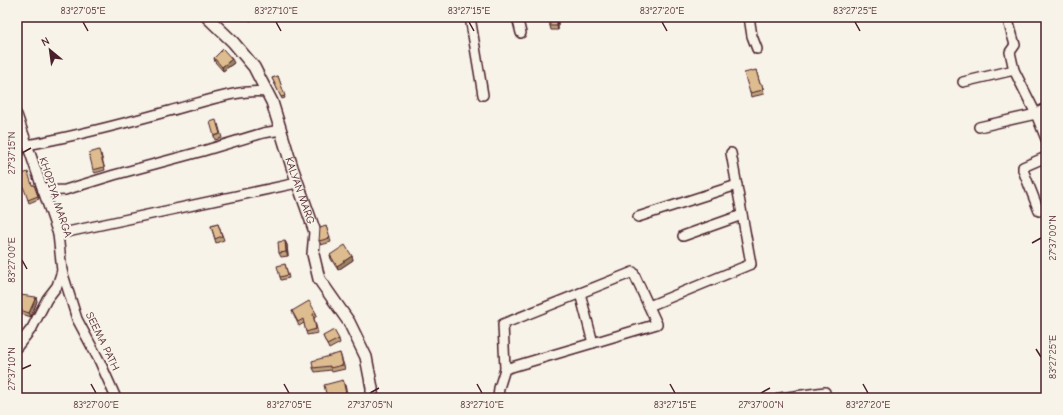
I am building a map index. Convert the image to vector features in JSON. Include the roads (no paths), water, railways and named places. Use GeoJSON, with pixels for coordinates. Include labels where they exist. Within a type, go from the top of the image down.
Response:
{"type":"FeatureCollection","features":[{"type":"Feature","properties":{"kind":"street","name":"KALYAN MARG"},"geometry":{"type":"LineString","coordinates":[[207,17],[233,42],[254,67],[272,102],[315,232],[313,254],[319,279],[349,322],[366,357],[372,388],[372,398]]}},
{"type":"Feature","properties":{"kind":"street"},"geometry":{"type":"LineString","coordinates":[[470,17],[483,95]]}},
{"type":"Feature","properties":{"kind":"street"},"geometry":{"type":"LineString","coordinates":[[517,17],[521,33]]}},
{"type":"Feature","properties":{"kind":"street"},"geometry":{"type":"LineString","coordinates":[[748,17],[752,36],[757,49]]}},
{"type":"Feature","properties":{"kind":"street"},"geometry":{"type":"LineString","coordinates":[[1007,17],[1015,41],[1015,45],[1010,52],[1014,70],[1036,114],[1046,139]]}},
{"type":"Feature","properties":{"kind":"street"},"geometry":{"type":"LineString","coordinates":[[963,82],[1014,70]]}},
{"type":"Feature","properties":{"kind":"street"},"geometry":{"type":"LineString","coordinates":[[28,145],[97,131],[224,97],[257,90],[267,92]]}},
{"type":"Feature","properties":{"kind":"street"},"geometry":{"type":"LineString","coordinates":[[979,127],[1036,114],[1046,108]]}},
{"type":"Feature","properties":{"kind":"street","name":"KHOPIYA MARGA"},"geometry":{"type":"LineString","coordinates":[[17,115],[58,234],[62,271],[57,286],[47,299],[32,328],[17,347]]}},
{"type":"Feature","properties":{"kind":"street"},"geometry":{"type":"LineString","coordinates":[[43,191],[65,190],[263,133],[281,130]]}},
{"type":"Feature","properties":{"kind":"street"},"geometry":{"type":"LineString","coordinates":[[649,306],[750,264],[731,153]]}},
{"type":"Feature","properties":{"kind":"street"},"geometry":{"type":"LineString","coordinates":[[1039,211],[1023,167],[1046,157]]}},
{"type":"Feature","properties":{"kind":"street"},"geometry":{"type":"LineString","coordinates":[[58,234],[298,183]]}},
{"type":"Feature","properties":{"kind":"street"},"geometry":{"type":"LineString","coordinates":[[638,217],[737,185]]}},
{"type":"Feature","properties":{"kind":"street"},"geometry":{"type":"LineString","coordinates":[[683,236],[742,215]]}},
{"type":"Feature","properties":{"kind":"street","name":"SEEMA PATH"},"geometry":{"type":"LineString","coordinates":[[62,271],[77,319],[100,362],[116,398]]}},
{"type":"Feature","properties":{"kind":"street"},"geometry":{"type":"LineString","coordinates":[[498,398],[499,388],[506,369],[502,324],[633,272],[657,324],[506,369]]}},
{"type":"Feature","properties":{"kind":"street"},"geometry":{"type":"LineString","coordinates":[[580,293],[593,343]]}},
{"type":"Feature","properties":{"kind":"street"},"geometry":{"type":"LineString","coordinates":[[780,398],[825,392]]}}]}
